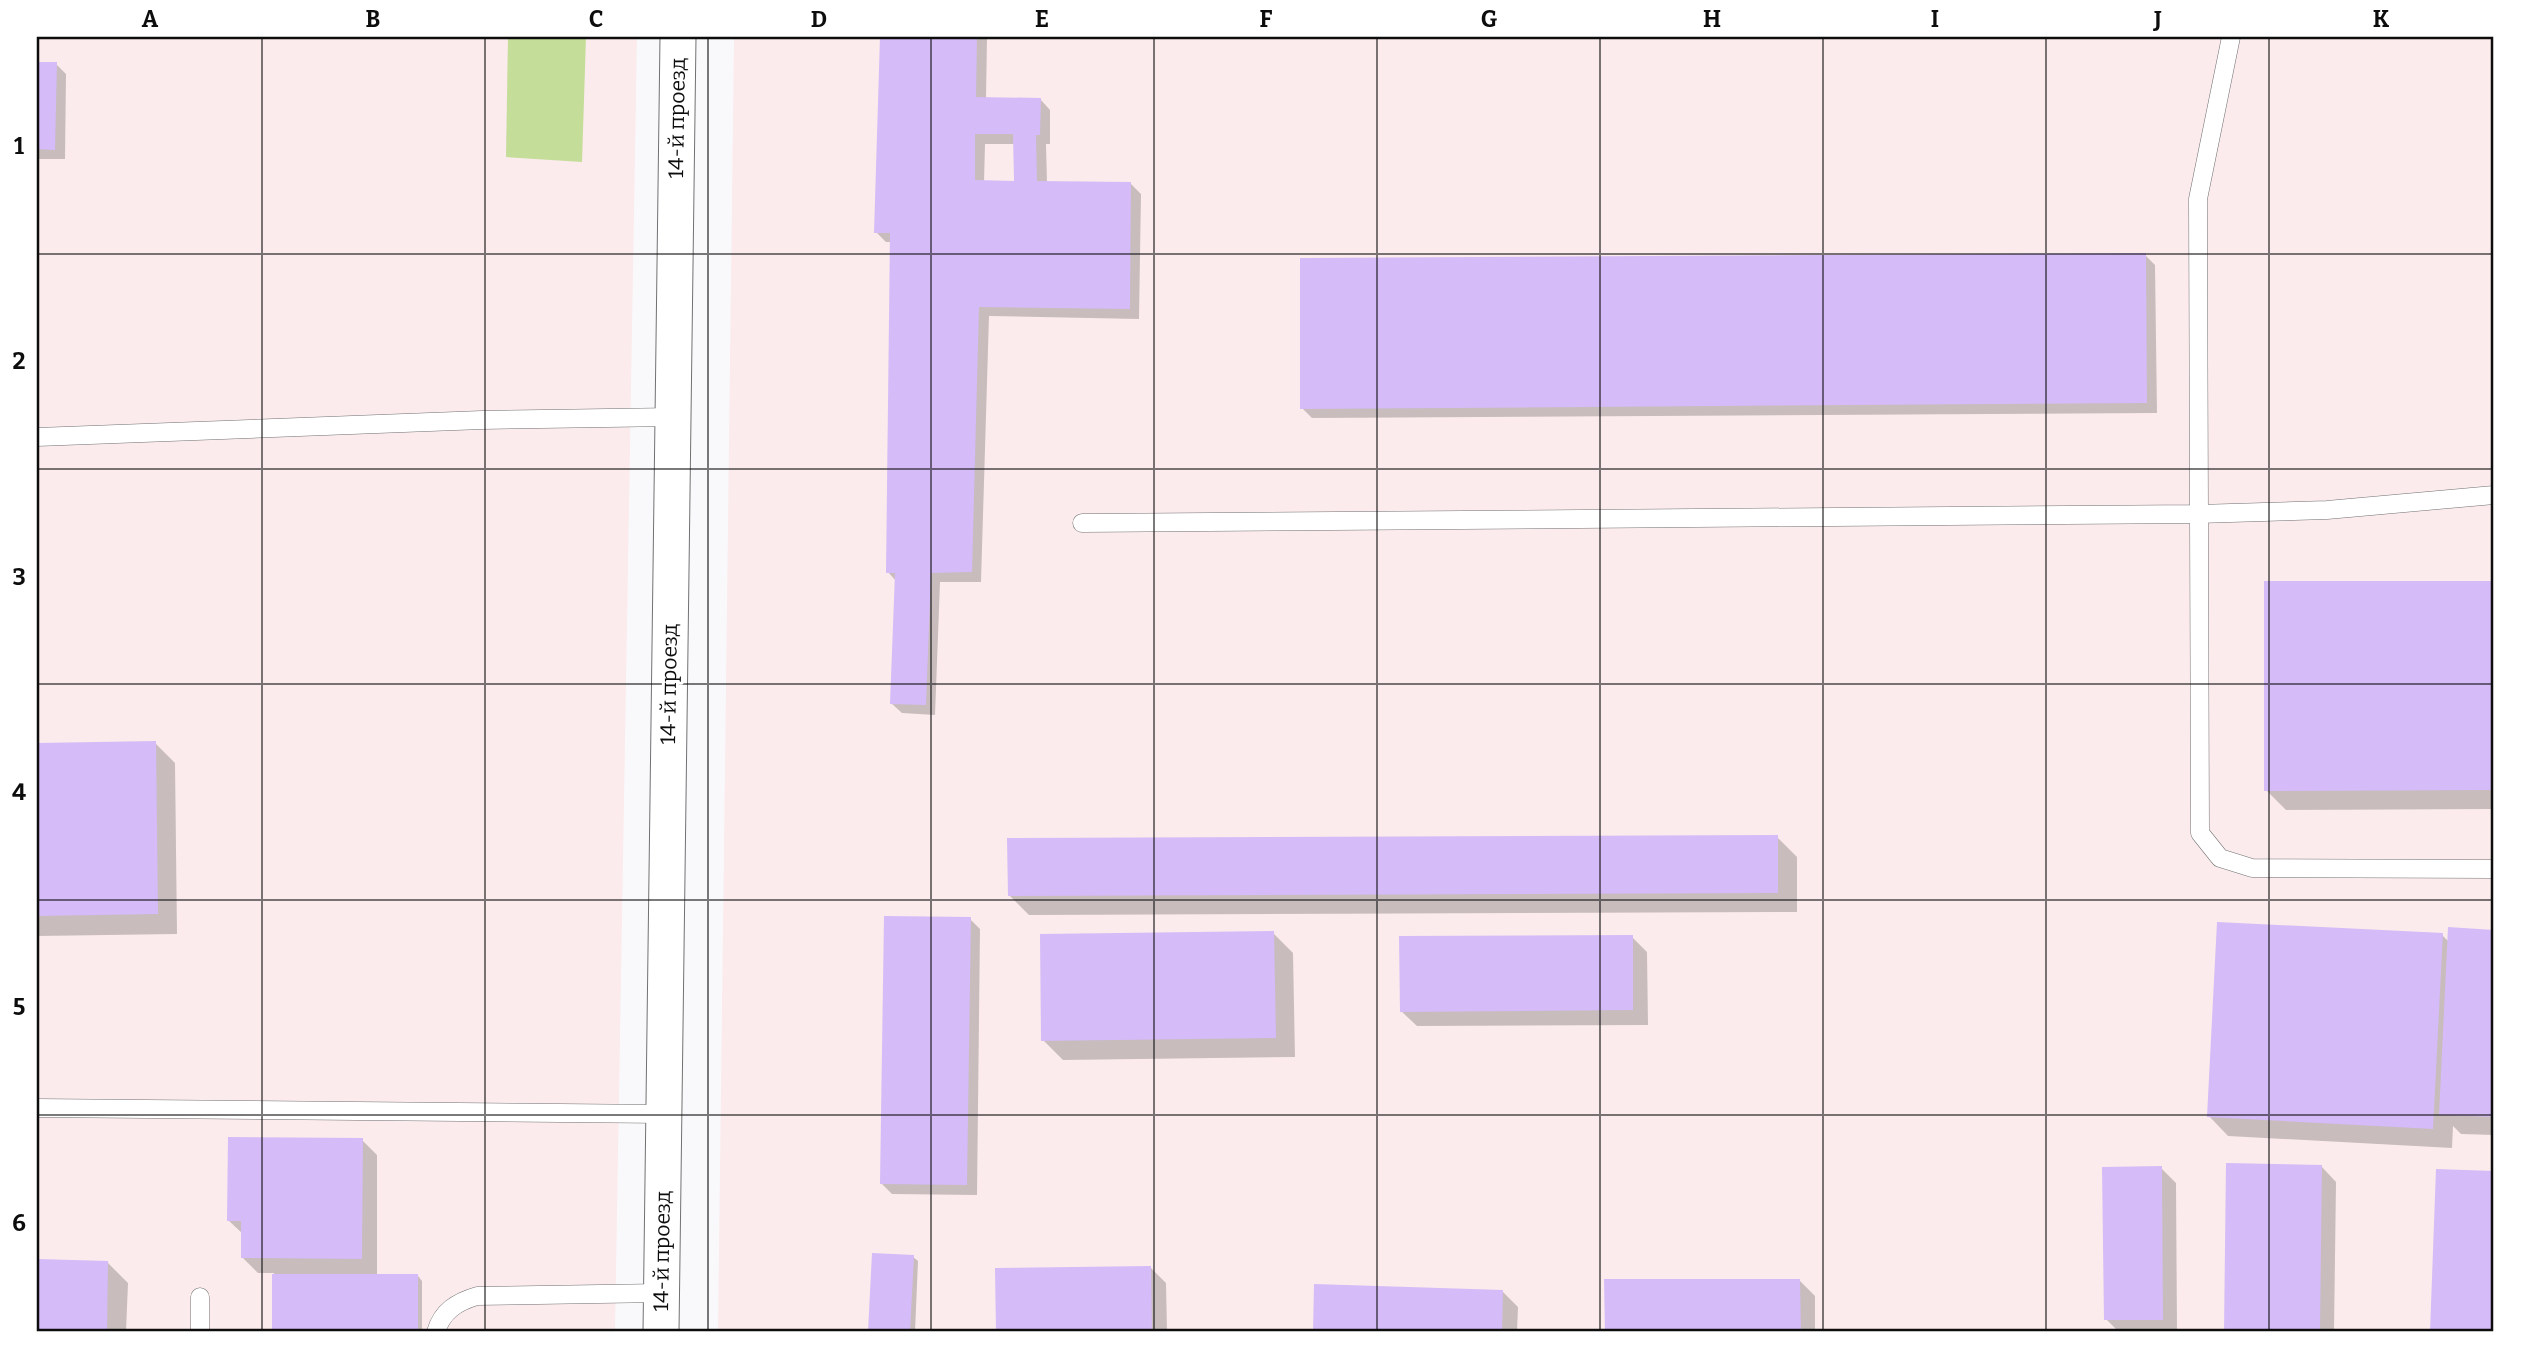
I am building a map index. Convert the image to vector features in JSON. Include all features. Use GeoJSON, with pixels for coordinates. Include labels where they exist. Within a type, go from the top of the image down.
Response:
{"type":"FeatureCollection","features":[{"type":"Feature","properties":{"kind":"street","name":"14-й проезд"},"geometry":{"type":"LineString","coordinates":[[661,1332],[678,37]]}},
{"type":"Feature","properties":{"kind":"lane"},"geometry":{"type":"LineString","coordinates":[[2231,37],[2198,199],[2200,833],[2220,858],[2252,868],[2494,869]]}},
{"type":"Feature","properties":{"kind":"lane"},"geometry":{"type":"LineString","coordinates":[[37,437],[482,420],[673,417]]}},
{"type":"Feature","properties":{"kind":"lane"},"geometry":{"type":"LineString","coordinates":[[1082,523],[2198,514],[2327,510],[2494,495]]}},
{"type":"Feature","properties":{"kind":"lane"},"geometry":{"type":"LineString","coordinates":[[37,1108],[663,1114]]}},
{"type":"Feature","properties":{"kind":"lane"},"geometry":{"type":"LineString","coordinates":[[436,1332],[443,1314],[459,1302],[477,1296],[661,1293]]}},
{"type":"Feature","properties":{"kind":"lane"},"geometry":{"type":"LineString","coordinates":[[200,1332],[201,1297]]}},
{"type":"Feature","properties":{"kind":"shaded area"},"geometry":{"type":"Polygon","coordinates":[[[37,37],[637,37],[615,1332],[37,1332],[37,37]]]}},
{"type":"Feature","properties":{"kind":"shaded area"},"geometry":{"type":"Polygon","coordinates":[[[734,37],[2494,37],[2494,1332],[718,1332],[734,37]]]}},
{"type":"Feature","properties":{"kind":"green space"},"geometry":{"type":"Polygon","coordinates":[[[508,37],[586,37],[582,162],[506,157],[508,37]]]}},
{"type":"Feature","properties":{"kind":"building"},"geometry":{"type":"Polygon","coordinates":[[[880,37],[977,37],[976,97],[1041,98],[1040,135],[1036,135],[1037,181],[1131,182],[1130,309],[979,307],[972,572],[931,573],[926,705],[890,704],[895,573],[886,573],[890,233],[874,233],[880,37]],[[975,134],[975,180],[1014,181],[1013,134],[975,134]]]}},
{"type":"Feature","properties":{"kind":"building"},"geometry":{"type":"Polygon","coordinates":[[[37,62],[57,62],[55,150],[37,149],[37,62]]]}},
{"type":"Feature","properties":{"kind":"building"},"geometry":{"type":"Polygon","coordinates":[[[2146,253],[2147,403],[1300,409],[1300,258],[2146,253]]]}},
{"type":"Feature","properties":{"kind":"building"},"geometry":{"type":"Polygon","coordinates":[[[2264,581],[2494,581],[2494,790],[2264,791],[2264,581]]]}},
{"type":"Feature","properties":{"kind":"building"},"geometry":{"type":"Polygon","coordinates":[[[156,741],[158,914],[37,916],[37,743],[156,741]]]}},
{"type":"Feature","properties":{"kind":"building"},"geometry":{"type":"Polygon","coordinates":[[[1778,835],[1778,893],[1008,896],[1007,838],[1778,835]]]}},
{"type":"Feature","properties":{"kind":"building"},"geometry":{"type":"Polygon","coordinates":[[[884,916],[971,917],[967,1185],[880,1184],[884,916]]]}},
{"type":"Feature","properties":{"kind":"building"},"geometry":{"type":"Polygon","coordinates":[[[2217,922],[2443,933],[2433,1129],[2207,1117],[2217,922]]]}},
{"type":"Feature","properties":{"kind":"building"},"geometry":{"type":"Polygon","coordinates":[[[2448,927],[2494,930],[2494,1117],[2439,1115],[2448,927]]]}},
{"type":"Feature","properties":{"kind":"building"},"geometry":{"type":"Polygon","coordinates":[[[1274,931],[1276,1038],[1041,1041],[1040,934],[1274,931]]]}},
{"type":"Feature","properties":{"kind":"building"},"geometry":{"type":"Polygon","coordinates":[[[1633,935],[1633,1010],[1400,1012],[1399,936],[1633,935]]]}},
{"type":"Feature","properties":{"kind":"building"},"geometry":{"type":"Polygon","coordinates":[[[228,1137],[363,1138],[362,1259],[241,1258],[241,1221],[227,1221],[228,1137]]]}},
{"type":"Feature","properties":{"kind":"building"},"geometry":{"type":"Polygon","coordinates":[[[2226,1163],[2322,1165],[2320,1332],[2224,1332],[2226,1163]]]}},
{"type":"Feature","properties":{"kind":"building"},"geometry":{"type":"Polygon","coordinates":[[[2162,1166],[2163,1320],[2104,1320],[2102,1167],[2162,1166]]]}},
{"type":"Feature","properties":{"kind":"building"},"geometry":{"type":"Polygon","coordinates":[[[2436,1169],[2494,1171],[2494,1332],[2430,1332],[2436,1169]]]}},
{"type":"Feature","properties":{"kind":"building"},"geometry":{"type":"Polygon","coordinates":[[[872,1253],[914,1255],[910,1332],[868,1332],[872,1253]]]}},
{"type":"Feature","properties":{"kind":"building"},"geometry":{"type":"Polygon","coordinates":[[[37,1259],[108,1261],[107,1332],[37,1332],[37,1259]]]}},
{"type":"Feature","properties":{"kind":"building"},"geometry":{"type":"Polygon","coordinates":[[[1151,1266],[1152,1332],[996,1332],[995,1268],[1151,1266]]]}},
{"type":"Feature","properties":{"kind":"building"},"geometry":{"type":"Polygon","coordinates":[[[272,1274],[418,1274],[418,1332],[272,1332],[272,1274]]]}},
{"type":"Feature","properties":{"kind":"building"},"geometry":{"type":"Polygon","coordinates":[[[1604,1279],[1800,1279],[1801,1332],[1605,1332],[1604,1279]]]}},
{"type":"Feature","properties":{"kind":"building"},"geometry":{"type":"Polygon","coordinates":[[[1314,1284],[1503,1290],[1502,1332],[1313,1332],[1314,1284]]]}}]}
